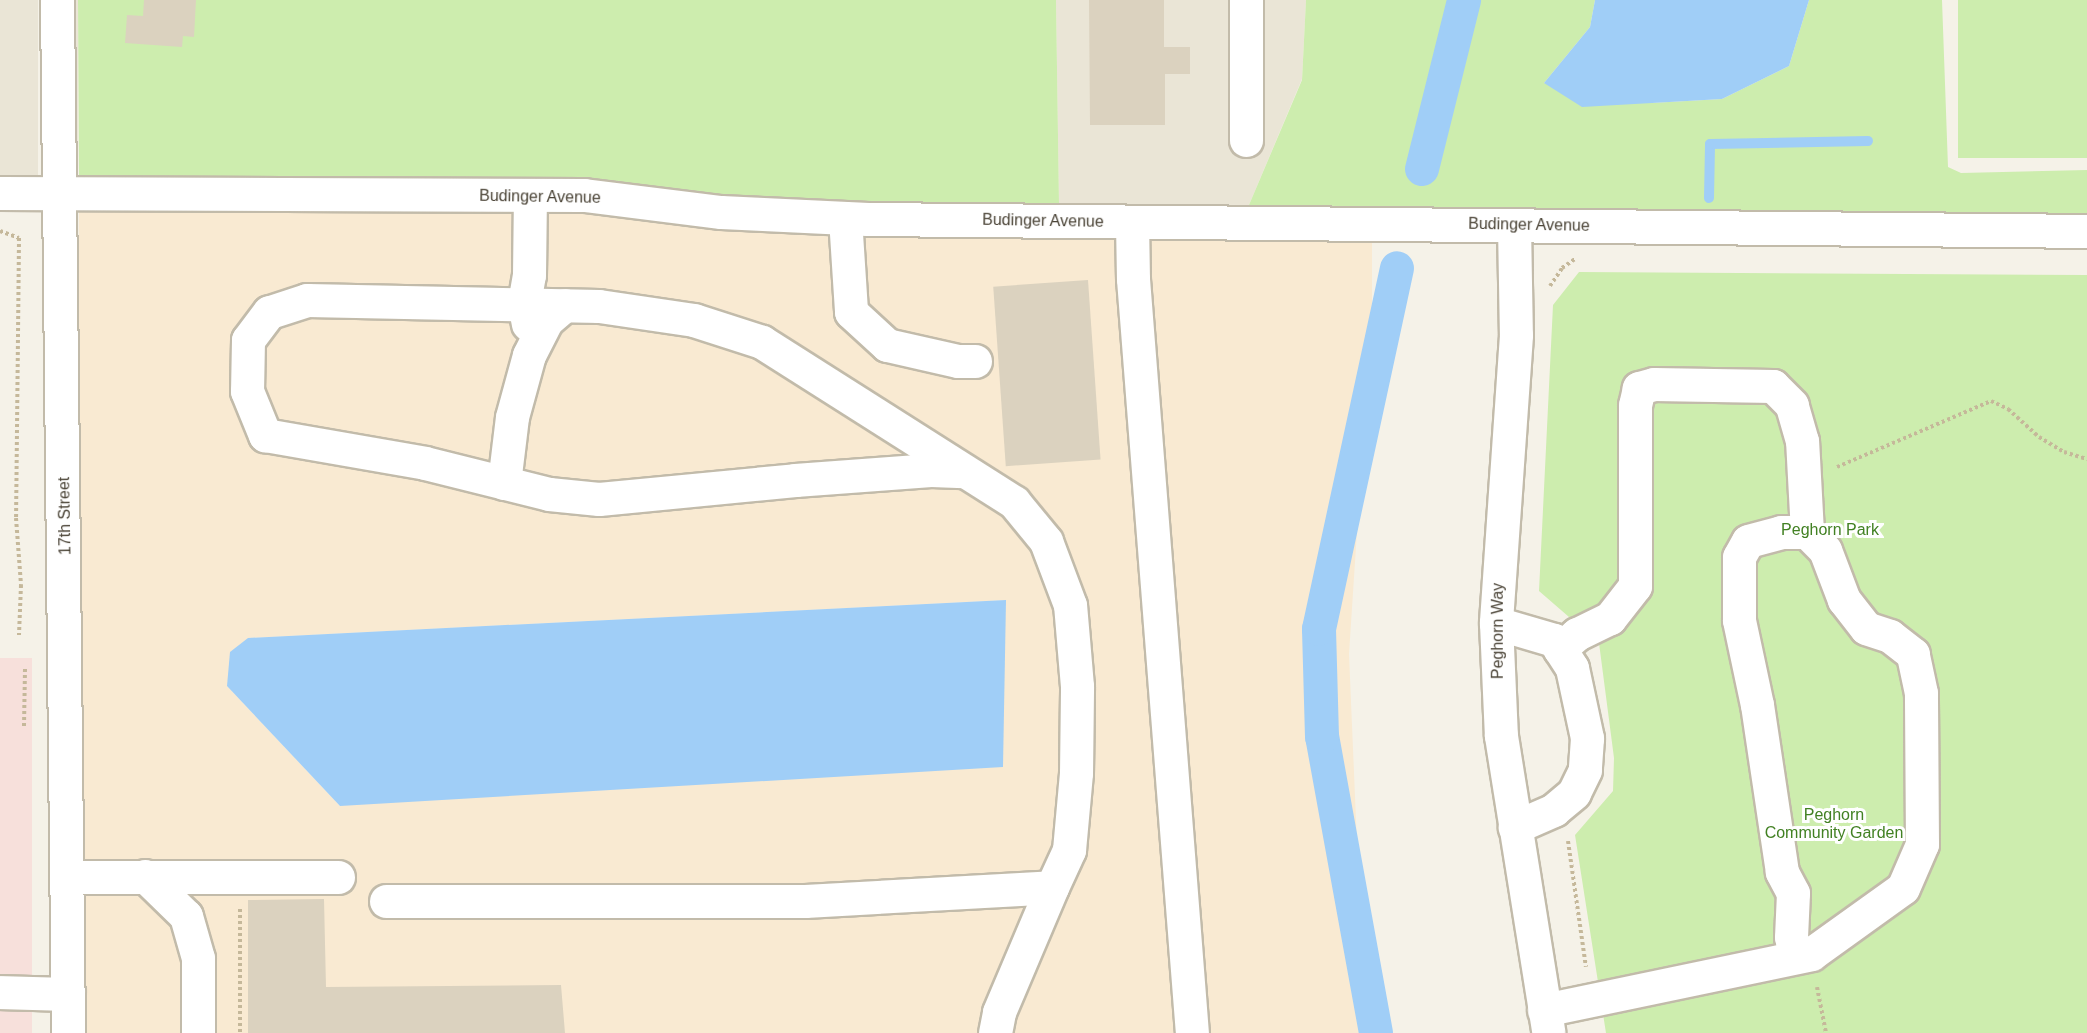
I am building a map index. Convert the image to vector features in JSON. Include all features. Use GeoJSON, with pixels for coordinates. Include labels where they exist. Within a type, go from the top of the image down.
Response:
{"type":"FeatureCollection","features":[{"type":"Feature","properties":{"kind":"street","name":"17th Street"},"geometry":{"type":"LineString","coordinates":[[57,0],[68,1033]]}},
{"type":"Feature","properties":{"kind":"street"},"geometry":{"type":"LineString","coordinates":[[1246,0],[1246,140]]}},
{"type":"Feature","properties":{"kind":"street","name":"Budinger Avenue"},"geometry":{"type":"LineString","coordinates":[[0,193],[584,195],[721,212],[845,218],[2087,231]]}},
{"type":"Feature","properties":{"kind":"street"},"geometry":{"type":"LineString","coordinates":[[529,355],[524,303],[529,275],[530,195]]}},
{"type":"Feature","properties":{"kind":"street"},"geometry":{"type":"LineString","coordinates":[[845,218],[851,312],[887,345],[958,361],[975,361]]}},
{"type":"Feature","properties":{"kind":"street"},"geometry":{"type":"LineString","coordinates":[[1132,222],[1133,279],[1192,1033]]}},
{"type":"Feature","properties":{"kind":"street","name":"Peghorn Way"},"geometry":{"type":"LineString","coordinates":[[1514,225],[1516,335],[1496,623],[1501,736],[1546,1022]]}},
{"type":"Feature","properties":{"kind":"street"},"geometry":{"type":"LineString","coordinates":[[964,471],[931,470],[795,480],[599,499],[549,494],[425,463],[265,435],[247,391],[248,340],[269,312],[307,300],[565,304],[694,320],[762,342],[1014,502],[1046,541],[1070,605],[1077,686],[1076,773],[1069,850],[999,1012],[995,1033]]}},
{"type":"Feature","properties":{"kind":"street"},"geometry":{"type":"LineString","coordinates":[[504,483],[512,417],[529,355],[547,320],[565,304]]}},
{"type":"Feature","properties":{"kind":"street"},"geometry":{"type":"LineString","coordinates":[[1546,1022],[1803,956],[1903,888],[1922,844],[1920,693],[1913,654],[1890,636],[1866,628],[1844,600],[1825,550],[1807,531],[1802,441],[1792,405],[1773,386],[1654,384],[1639,388],[1635,405],[1635,586],[1610,618],[1577,634],[1560,649]]}},
{"type":"Feature","properties":{"kind":"street"},"geometry":{"type":"LineString","coordinates":[[1803,956],[1791,938],[1793,893],[1782,872],[1757,705],[1739,620],[1739,557],[1748,541],[1781,531],[1807,531]]}},
{"type":"Feature","properties":{"kind":"street"},"geometry":{"type":"LineString","coordinates":[[1496,623],[1537,633],[1554,640],[1572,668],[1587,738],[1585,770],[1574,793],[1561,804],[1515,827]]}},
{"type":"Feature","properties":{"kind":"street"},"geometry":{"type":"LineString","coordinates":[[145,876],[186,916],[198,958],[198,1033]]}},
{"type":"Feature","properties":{"kind":"street"},"geometry":{"type":"LineString","coordinates":[[68,877],[338,877]]}},
{"type":"Feature","properties":{"kind":"street"},"geometry":{"type":"LineString","coordinates":[[387,901],[805,901],[1052,887]]}},
{"type":"Feature","properties":{"kind":"street"},"geometry":{"type":"LineString","coordinates":[[0,992],[68,994]]}},
{"type":"Feature","properties":{"kind":"path"},"geometry":{"type":"LineString","coordinates":[[0,231],[19,238],[16,518],[20,567],[19,635]]}},
{"type":"Feature","properties":{"kind":"path"},"geometry":{"type":"LineString","coordinates":[[1803,482],[1930,425],[1979,404],[1992,401],[2008,409],[2039,437],[2064,452],[2087,459]]}},
{"type":"Feature","properties":{"kind":"path"},"geometry":{"type":"LineString","coordinates":[[24,669],[24,726]]}},
{"type":"Feature","properties":{"kind":"path"},"geometry":{"type":"LineString","coordinates":[[1803,956],[1826,1033]]}},
{"type":"Feature","properties":{"kind":"shaded area"},"geometry":{"type":"Polygon","coordinates":[[[0,0],[38,0],[38,176],[0,176],[0,0]]]}},
{"type":"Feature","properties":{"kind":"shaded area"},"geometry":{"type":"Polygon","coordinates":[[[76,0],[78,0],[78,175],[76,175],[76,0]]]}},
{"type":"Feature","properties":{"kind":"shaded area"},"geometry":{"type":"Polygon","coordinates":[[[1056,0],[1306,0],[1302,79],[1249,205],[1059,204],[1056,0]]]}},
{"type":"Feature","properties":{"kind":"shaded area"},"geometry":{"type":"Polygon","coordinates":[[[79,210],[583,212],[720,229],[868,236],[1372,239],[1372,302],[1349,654],[1365,1033],[73,1033],[79,210]],[[1006,600],[248,638],[227,686],[340,806],[1006,600]]]}},
{"type":"Feature","properties":{"kind":"shaded area"},"geometry":{"type":"Polygon","coordinates":[[[0,658],[32,658],[32,1033],[0,1033],[0,658]]]}},
{"type":"Feature","properties":{"kind":"green space"},"geometry":{"type":"Polygon","coordinates":[[[78,0],[1056,0],[1059,204],[869,202],[722,196],[584,178],[87,177],[79,175],[78,0]]]}},
{"type":"Feature","properties":{"kind":"green space"},"geometry":{"type":"Polygon","coordinates":[[[1306,0],[1595,0],[1590,27],[1544,83],[1651,103],[1722,99],[1789,66],[1809,0],[1942,0],[1948,167],[1961,173],[2087,170],[2087,214],[1249,205],[1302,80],[1306,0]]]}},
{"type":"Feature","properties":{"kind":"green space"},"geometry":{"type":"Polygon","coordinates":[[[1958,0],[2087,0],[2087,158],[1958,158],[1958,0]]]}},
{"type":"Feature","properties":{"kind":"green space","name":"Peghorn Park"},"geometry":{"type":"Polygon","coordinates":[[[1579,272],[2087,275],[2087,1033],[1606,1033],[1575,835],[1613,791],[1614,758],[1599,643],[1539,591],[1553,305],[1579,272]]]}},
{"type":"Feature","properties":{"kind":"water"},"geometry":{"type":"Polygon","coordinates":[[[1595,0],[1809,0],[1789,66],[1722,99],[1582,107],[1544,83],[1590,27],[1595,0]]]}},
{"type":"Feature","properties":{"kind":"water"},"geometry":{"type":"Polygon","coordinates":[[[1006,600],[1003,767],[340,806],[227,686],[230,652],[248,638],[1006,600]]]}},
{"type":"Feature","properties":{"kind":"building"},"geometry":{"type":"Polygon","coordinates":[[[144,0],[196,0],[194,37],[183,36],[182,47],[125,43],[127,15],[143,16],[144,0]]]}},
{"type":"Feature","properties":{"kind":"building"},"geometry":{"type":"Polygon","coordinates":[[[1089,0],[1164,0],[1164,47],[1190,47],[1190,74],[1165,74],[1165,125],[1090,125],[1089,0]]]}},
{"type":"Feature","properties":{"kind":"building"},"geometry":{"type":"Polygon","coordinates":[[[1088,280],[1101,460],[1006,466],[993,287],[1088,280]]]}},
{"type":"Feature","properties":{"kind":"building"},"geometry":{"type":"Polygon","coordinates":[[[324,899],[326,987],[561,985],[565,1033],[248,1033],[248,900],[324,899]]]}},
{"type":"Feature","properties":{"kind":"waterway"},"geometry":{"type":"LineString","coordinates":[[1422,169],[1464,0]]}},
{"type":"Feature","properties":{"kind":"waterway"},"geometry":{"type":"LineString","coordinates":[[1709,198],[1710,144],[1868,141]]}},
{"type":"Feature","properties":{"kind":"waterway"},"geometry":{"type":"LineString","coordinates":[[1376,1033],[1322,737],[1319,629],[1397,268]]}},
{"type":"Feature","properties":{"kind":"park label","name":"Peghorn Community Garden"},"geometry":{"type":"Point","coordinates":[1834,824]}}]}
